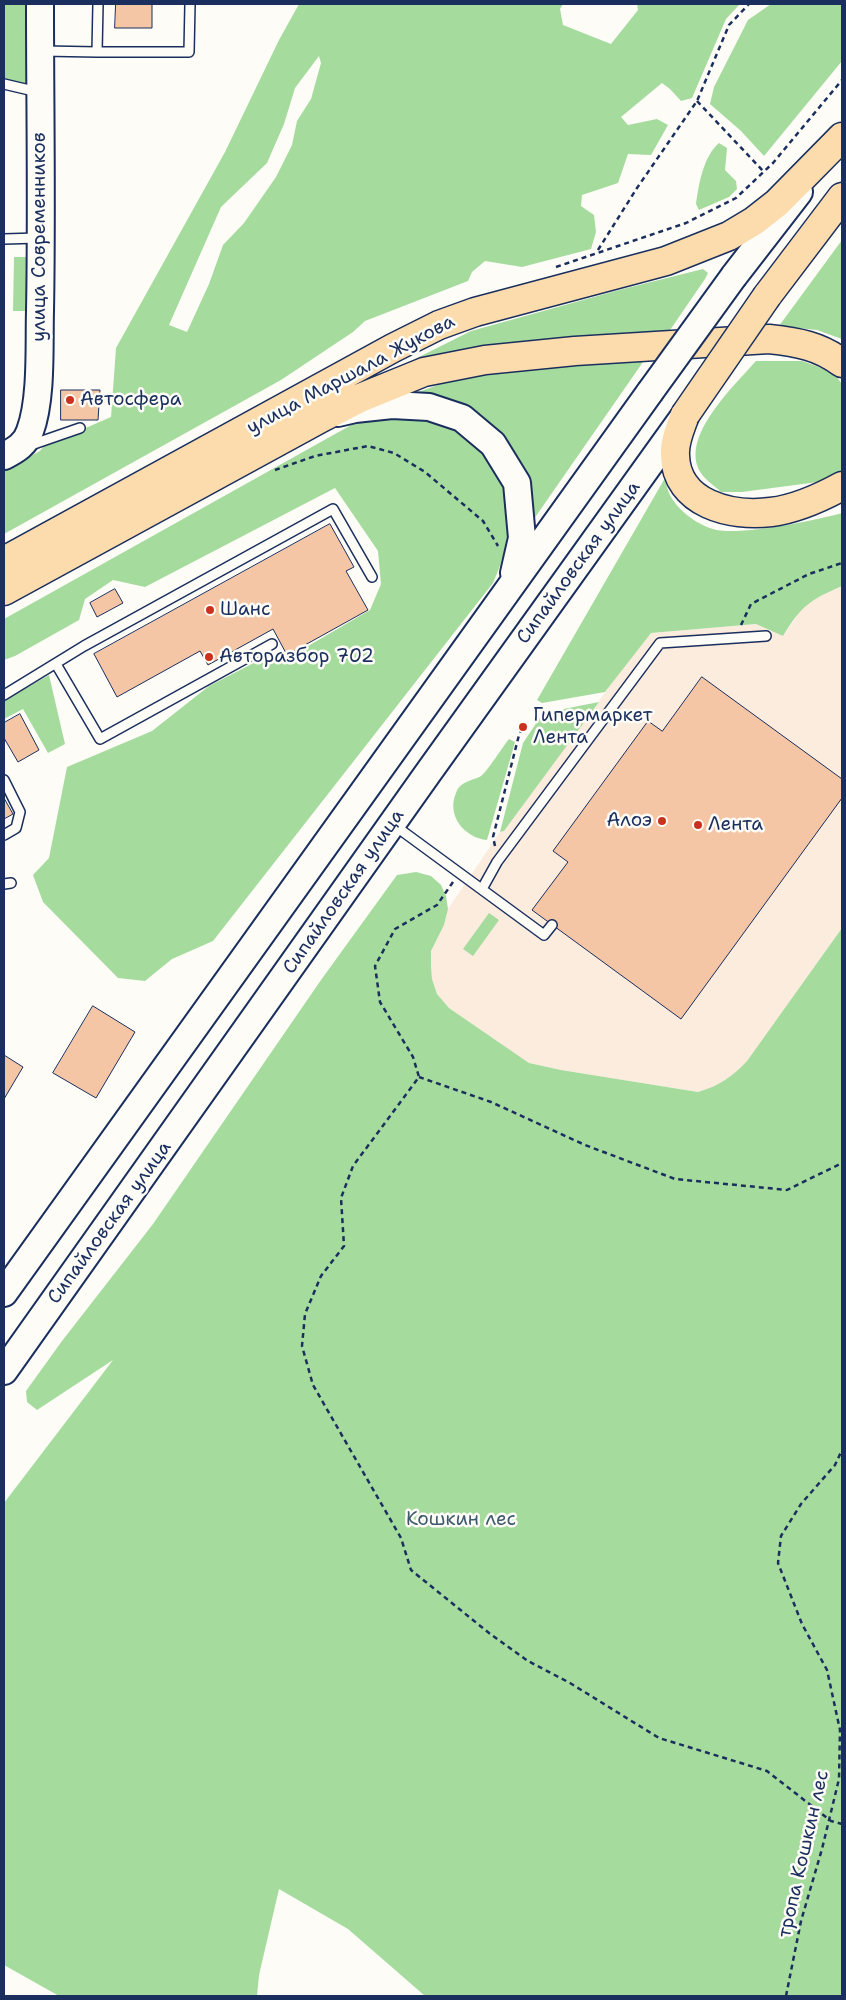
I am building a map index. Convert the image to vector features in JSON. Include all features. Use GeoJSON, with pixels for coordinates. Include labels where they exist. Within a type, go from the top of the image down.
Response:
{"type":"FeatureCollection","features":[{"type":"Feature","properties":{"kind":"main road","name":"улица Современников"},"geometry":{"type":"LineString","coordinates":[[11,452],[30,433],[39,371],[41,238],[40,4]]}},
{"type":"Feature","properties":{"kind":"main road"},"geometry":{"type":"LineString","coordinates":[[4,1293],[511,584],[734,276],[838,142]]}},
{"type":"Feature","properties":{"kind":"main road","name":"улица Маршала Жукова"},"geometry":{"type":"LineString","coordinates":[[4,561],[393,348],[439,325],[475,312],[666,261],[728,236],[754,221],[777,203],[838,142]]}},
{"type":"Feature","properties":{"kind":"main road"},"geometry":{"type":"LineString","coordinates":[[842,197],[767,296],[685,415],[674,455],[678,474],[688,490],[701,502],[746,513],[771,512],[794,507],[842,486]]}},
{"type":"Feature","properties":{"kind":"main road","name":"улица Маршала Жукова"},"geometry":{"type":"LineString","coordinates":[[4,591],[323,417],[360,398],[424,372],[485,360],[575,351],[770,339],[801,343],[828,352],[842,362]]}},
{"type":"Feature","properties":{"kind":"main road"},"geometry":{"type":"LineString","coordinates":[[323,417],[355,409],[392,405],[428,406],[462,418],[493,444],[517,483],[522,538],[511,584]]}},
{"type":"Feature","properties":{"kind":"main road","name":"Сипайловская улица"},"geometry":{"type":"LineString","coordinates":[[4,1371],[685,415]]}},
{"type":"Feature","properties":{"kind":"lane"},"geometry":{"type":"LineString","coordinates":[[97,52],[98,4]]}},
{"type":"Feature","properties":{"kind":"lane"},"geometry":{"type":"LineString","coordinates":[[40,51],[190,52],[190,4]]}},
{"type":"Feature","properties":{"kind":"lane"},"geometry":{"type":"LineString","coordinates":[[4,84],[40,92]]}},
{"type":"Feature","properties":{"kind":"lane"},"geometry":{"type":"LineString","coordinates":[[4,239],[41,238]]}},
{"type":"Feature","properties":{"kind":"lane"},"geometry":{"type":"LineString","coordinates":[[11,452],[80,428]]}},
{"type":"Feature","properties":{"kind":"lane"},"geometry":{"type":"LineString","coordinates":[[4,695],[92,642],[333,509],[372,577]]}},
{"type":"Feature","properties":{"kind":"lane"},"geometry":{"type":"LineString","coordinates":[[482,889],[497,862],[660,642],[766,636]]}},
{"type":"Feature","properties":{"kind":"lane"},"geometry":{"type":"LineString","coordinates":[[56,664],[100,739],[272,644]]}},
{"type":"Feature","properties":{"kind":"lane"},"geometry":{"type":"LineString","coordinates":[[4,780],[20,812],[16,828],[4,835]]}},
{"type":"Feature","properties":{"kind":"lane"},"geometry":{"type":"LineString","coordinates":[[392,824],[544,935],[552,925]]}},
{"type":"Feature","properties":{"kind":"path"},"geometry":{"type":"LineString","coordinates":[[598,251],[637,188],[697,101],[729,25],[748,4]]}},
{"type":"Feature","properties":{"kind":"path"},"geometry":{"type":"LineString","coordinates":[[697,101],[764,172],[842,80]]}},
{"type":"Feature","properties":{"kind":"path"},"geometry":{"type":"LineString","coordinates":[[275,470],[315,456],[368,446],[394,453],[425,472],[483,521],[500,549]]}},
{"type":"Feature","properties":{"kind":"path"},"geometry":{"type":"LineString","coordinates":[[735,638],[751,604],[809,574],[842,563]]}},
{"type":"Feature","properties":{"kind":"path"},"geometry":{"type":"LineString","coordinates":[[497,862],[493,837],[519,735],[523,727]]}},
{"type":"Feature","properties":{"kind":"path"},"geometry":{"type":"LineString","coordinates":[[419,1077],[413,1057],[380,1002],[375,966],[395,929],[437,905],[459,873]]}},
{"type":"Feature","properties":{"kind":"path"},"geometry":{"type":"LineString","coordinates":[[419,1077],[491,1102],[586,1145],[675,1180],[787,1190],[842,1163]]}},
{"type":"Feature","properties":{"kind":"path"},"geometry":{"type":"LineString","coordinates":[[419,1077],[353,1166],[341,1198],[344,1246],[321,1276],[311,1299],[305,1314],[302,1346],[313,1384],[401,1538],[411,1570],[489,1633],[528,1661],[570,1683],[659,1738],[767,1771],[829,1820],[842,1824]]}},
{"type":"Feature","properties":{"kind":"path","name":"тропа Кошкин лес"},"geometry":{"type":"LineString","coordinates":[[786,1996],[801,1921],[839,1779],[840,1730],[827,1670],[802,1624],[778,1563],[781,1536],[801,1504],[835,1465],[842,1450]]}},
{"type":"Feature","properties":{"kind":"shaded area"},"geometry":{"type":"Polygon","coordinates":[[[842,586],[842,928],[747,1061],[732,1076],[716,1087],[698,1092],[561,1070],[529,1063],[449,1008],[437,994],[432,979],[431,966],[431,951],[444,925],[448,909],[500,832],[504,831],[644,639],[651,633],[756,624],[783,636],[801,610],[815,598],[842,586]]]}},
{"type":"Feature","properties":{"kind":"green space"},"geometry":{"type":"Polygon","coordinates":[[[4,4],[31,4],[31,86],[4,79],[4,4]]]}},
{"type":"Feature","properties":{"kind":"green space"},"geometry":{"type":"Polygon","coordinates":[[[299,4],[563,4],[560,9],[563,25],[611,44],[638,10],[637,4],[740,4],[726,19],[692,98],[681,101],[662,83],[621,117],[628,125],[657,119],[668,125],[651,155],[628,154],[618,183],[582,195],[581,206],[594,215],[596,232],[591,249],[522,267],[485,261],[472,272],[468,281],[365,321],[353,332],[281,380],[4,534],[4,470],[40,451],[44,446],[111,417],[116,348],[225,152],[279,40],[299,4]],[[319,56],[295,88],[284,124],[267,163],[221,207],[169,325],[187,332],[209,284],[223,245],[244,223],[276,177],[292,145],[297,121],[311,99],[321,63],[319,56]]]}},
{"type":"Feature","properties":{"kind":"green space"},"geometry":{"type":"Polygon","coordinates":[[[771,4],[842,4],[842,61],[764,156],[741,131],[710,104],[714,87],[748,20],[771,4]]]}},
{"type":"Feature","properties":{"kind":"green space"},"geometry":{"type":"Polygon","coordinates":[[[719,143],[727,148],[725,170],[736,181],[737,189],[729,197],[699,210],[696,204],[705,163],[719,143]]]}},
{"type":"Feature","properties":{"kind":"green space"},"geometry":{"type":"Polygon","coordinates":[[[842,240],[842,339],[817,330],[779,326],[842,240]]]}},
{"type":"Feature","properties":{"kind":"green space"},"geometry":{"type":"Polygon","coordinates":[[[14,257],[27,257],[26,311],[13,311],[14,257]]]}},
{"type":"Feature","properties":{"kind":"green space"},"geometry":{"type":"Polygon","coordinates":[[[703,269],[708,273],[705,279],[668,333],[537,340],[489,347],[410,366],[409,362],[471,331],[703,269]]]}},
{"type":"Feature","properties":{"kind":"green space"},"geometry":{"type":"Polygon","coordinates":[[[598,361],[643,362],[527,529],[519,473],[408,396],[443,383],[494,372],[598,361]]]}},
{"type":"Feature","properties":{"kind":"green space"},"geometry":{"type":"Polygon","coordinates":[[[756,361],[802,361],[833,372],[842,384],[842,472],[833,480],[742,492],[721,492],[701,473],[696,459],[697,444],[703,429],[723,398],[756,361]]]}},
{"type":"Feature","properties":{"kind":"green space"},"geometry":{"type":"Polygon","coordinates":[[[407,417],[437,422],[455,430],[476,446],[489,461],[499,477],[505,493],[508,529],[500,565],[493,583],[213,941],[172,959],[145,981],[118,978],[43,902],[33,875],[49,858],[67,767],[152,731],[209,686],[273,653],[284,660],[370,610],[381,584],[378,551],[335,488],[145,587],[113,580],[85,599],[79,620],[15,656],[4,660],[4,619],[353,424],[407,417]]]}},
{"type":"Feature","properties":{"kind":"green space"},"geometry":{"type":"Polygon","coordinates":[[[665,478],[669,493],[676,505],[693,520],[713,529],[739,531],[757,529],[815,520],[842,513],[842,586],[822,595],[802,610],[783,636],[756,624],[651,633],[605,692],[542,703],[537,700],[665,478]]]}},
{"type":"Feature","properties":{"kind":"green space"},"geometry":{"type":"Polygon","coordinates":[[[49,675],[65,744],[48,753],[23,709],[4,719],[4,701],[49,675]]]}},
{"type":"Feature","properties":{"kind":"green space"},"geometry":{"type":"Polygon","coordinates":[[[599,702],[504,831],[500,832],[523,743],[543,713],[599,702]]]}},
{"type":"Feature","properties":{"kind":"green space"},"geometry":{"type":"Polygon","coordinates":[[[509,739],[515,742],[487,840],[479,838],[465,830],[456,817],[454,802],[456,793],[460,786],[484,774],[509,739]]]}},
{"type":"Feature","properties":{"kind":"green space","name":"Кошкин лес"},"geometry":{"type":"Polygon","coordinates":[[[416,872],[431,876],[441,885],[446,896],[448,909],[444,925],[431,951],[431,966],[432,979],[437,994],[449,1008],[529,1063],[698,1092],[725,1080],[747,1061],[842,928],[842,1996],[425,1996],[348,1929],[279,1889],[259,1975],[257,1996],[59,1996],[4,1965],[4,1503],[113,1360],[37,1410],[27,1402],[26,1391],[62,1341],[153,1224],[321,980],[397,875],[416,872]]]}},
{"type":"Feature","properties":{"kind":"green space"},"geometry":{"type":"Polygon","coordinates":[[[489,913],[499,920],[473,956],[463,949],[489,913]]]}},
{"type":"Feature","properties":{"kind":"building"},"geometry":{"type":"Polygon","coordinates":[[[116,4],[152,4],[152,28],[115,28],[116,4]]]}},
{"type":"Feature","properties":{"kind":"building"},"geometry":{"type":"Polygon","coordinates":[[[61,390],[100,390],[98,420],[61,420],[61,390]]]}},
{"type":"Feature","properties":{"kind":"building"},"geometry":{"type":"Polygon","coordinates":[[[330,524],[354,567],[346,571],[368,610],[287,655],[273,629],[208,665],[200,651],[117,697],[94,654],[330,524]]]}},
{"type":"Feature","properties":{"kind":"building"},"geometry":{"type":"Polygon","coordinates":[[[115,589],[123,603],[97,617],[90,603],[115,589]]]}},
{"type":"Feature","properties":{"kind":"building","name":"Лента"},"geometry":{"type":"Polygon","coordinates":[[[702,677],[842,779],[842,798],[681,1019],[532,910],[568,862],[553,851],[648,721],[662,731],[702,677]]]}},
{"type":"Feature","properties":{"kind":"building"},"geometry":{"type":"Polygon","coordinates":[[[20,714],[39,750],[18,762],[4,738],[4,723],[20,714]]]}},
{"type":"Feature","properties":{"kind":"building"},"geometry":{"type":"Polygon","coordinates":[[[4,798],[13,814],[4,819],[4,798]]]}},
{"type":"Feature","properties":{"kind":"building"},"geometry":{"type":"Polygon","coordinates":[[[93,1006],[135,1032],[96,1098],[53,1073],[93,1006]]]}},
{"type":"Feature","properties":{"kind":"building"},"geometry":{"type":"Polygon","coordinates":[[[4,1055],[23,1067],[4,1099],[4,1055]]]}},
{"type":"Feature","properties":{"kind":"place","name":"Автосфера"},"geometry":{"type":"Point","coordinates":[70,400]}},
{"type":"Feature","properties":{"kind":"place","name":"Шанс"},"geometry":{"type":"Point","coordinates":[210,610]}},
{"type":"Feature","properties":{"kind":"place","name":"Авторазбор 702"},"geometry":{"type":"Point","coordinates":[209,657]}},
{"type":"Feature","properties":{"kind":"place","name":"Гипермаркет Лента"},"geometry":{"type":"Point","coordinates":[523,727]}},
{"type":"Feature","properties":{"kind":"place","name":"Алоэ"},"geometry":{"type":"Point","coordinates":[662,821]}},
{"type":"Feature","properties":{"kind":"place","name":"Лента"},"geometry":{"type":"Point","coordinates":[698,825]}}]}
